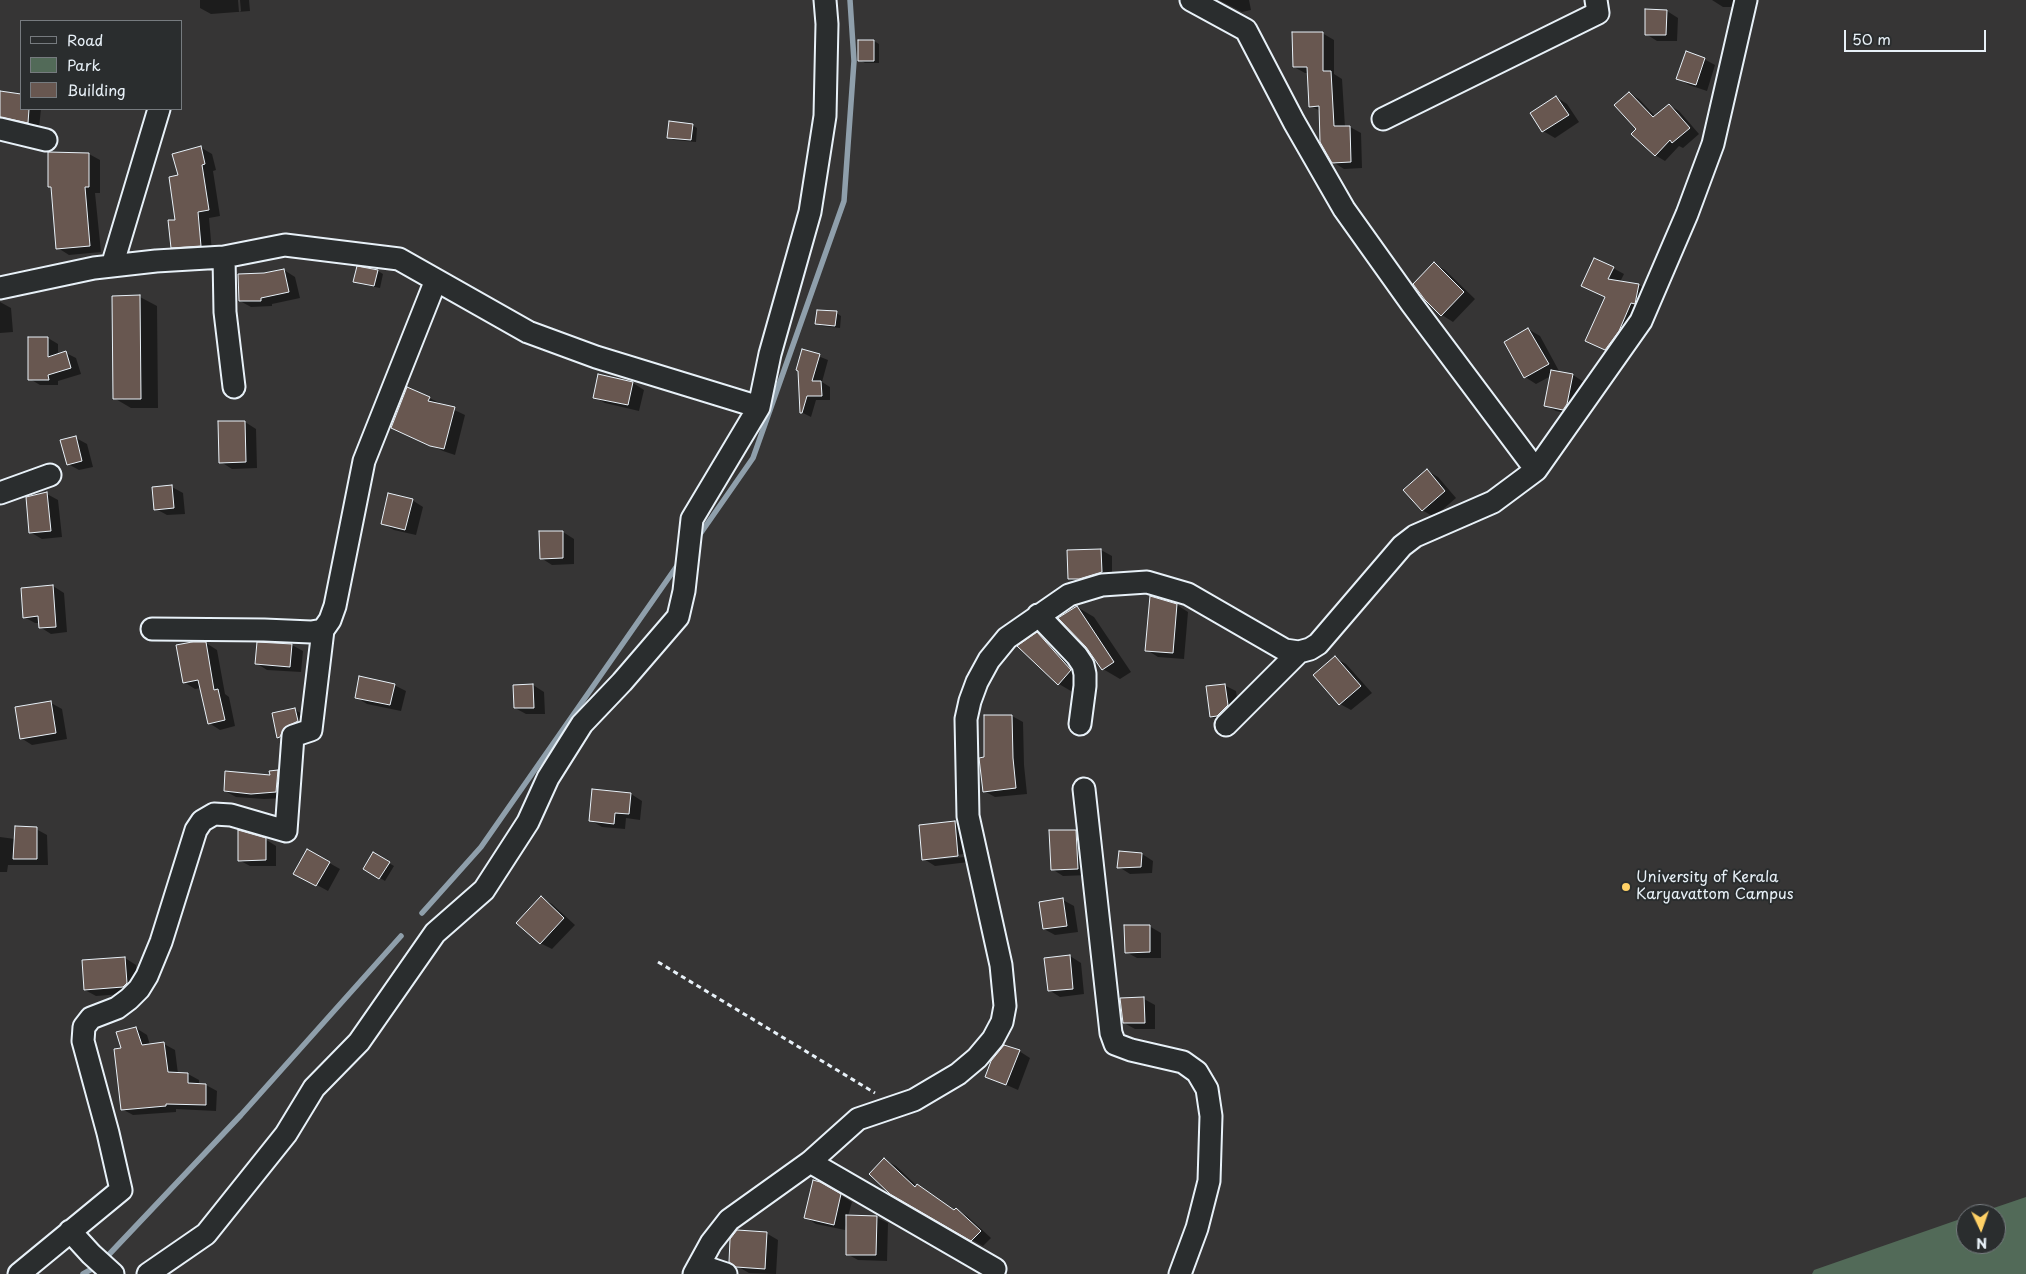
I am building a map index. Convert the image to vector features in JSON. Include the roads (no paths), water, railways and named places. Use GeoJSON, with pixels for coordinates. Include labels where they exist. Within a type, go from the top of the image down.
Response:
{"type":"FeatureCollection","features":[{"type":"Feature","properties":{"kind":"street"},"geometry":{"type":"LineString","coordinates":[[148,1274],[206,1234],[286,1134],[314,1088],[360,1042],[435,932],[484,890],[519,837],[548,778],[582,724],[622,682],[678,617],[684,591],[692,519],[759,408],[770,354],[810,212],[824,116],[827,24],[825,0]]}},
{"type":"Feature","properties":{"kind":"street"},"geometry":{"type":"LineString","coordinates":[[1191,0],[1246,30],[1294,122],[1344,209],[1411,303],[1536,470]]}},
{"type":"Feature","properties":{"kind":"street"},"geometry":{"type":"LineString","coordinates":[[1384,119],[1598,14],[1596,0]]}},
{"type":"Feature","properties":{"kind":"street"},"geometry":{"type":"LineString","coordinates":[[726,1274],[696,1270],[711,1243],[729,1220],[810,1162],[858,1119],[914,1100],[958,1074],[977,1058],[993,1039],[1002,1022],[1005,1006],[1001,965],[968,816],[966,719],[970,701],[989,660],[1007,638],[1068,595],[1102,585],[1147,582],[1188,594],[1285,650],[1299,652],[1310,649],[1318,644],[1402,546],[1415,536],[1493,502],[1536,470],[1640,321],[1687,214],[1713,144],[1746,0]]}},
{"type":"Feature","properties":{"kind":"street"},"geometry":{"type":"LineString","coordinates":[[112,266],[159,110]]}},
{"type":"Feature","properties":{"kind":"street"},"geometry":{"type":"LineString","coordinates":[[0,130],[46,140]]}},
{"type":"Feature","properties":{"kind":"street"},"geometry":{"type":"LineString","coordinates":[[0,288],[94,268],[156,261],[224,257],[285,245],[399,259],[528,332],[596,357],[759,408]]}},
{"type":"Feature","properties":{"kind":"street"},"geometry":{"type":"LineString","coordinates":[[224,257],[225,312],[234,387]]}},
{"type":"Feature","properties":{"kind":"street"},"geometry":{"type":"LineString","coordinates":[[19,1274],[121,1190],[83,1041],[84,1027],[91,1018],[117,1008],[129,999],[148,976],[161,942],[196,830],[202,821],[214,814],[231,815],[286,831],[293,736],[310,730],[323,630],[330,620],[335,606],[364,461],[436,280]]}},
{"type":"Feature","properties":{"kind":"street"},"geometry":{"type":"LineString","coordinates":[[0,493],[50,475]]}},
{"type":"Feature","properties":{"kind":"street"},"geometry":{"type":"LineString","coordinates":[[1038,615],[1077,656],[1082,665],[1085,674],[1085,686],[1080,724]]}},
{"type":"Feature","properties":{"kind":"street"},"geometry":{"type":"LineString","coordinates":[[152,629],[311,632],[323,630]]}},
{"type":"Feature","properties":{"kind":"street"},"geometry":{"type":"LineString","coordinates":[[1226,725],[1299,652]]}},
{"type":"Feature","properties":{"kind":"street"},"geometry":{"type":"LineString","coordinates":[[1084,789],[1111,1033],[1115,1044],[1131,1050],[1183,1062],[1197,1072],[1207,1089],[1211,1116],[1209,1180],[1197,1228],[1180,1274]]}},
{"type":"Feature","properties":{"kind":"street"},"geometry":{"type":"LineString","coordinates":[[810,1162],[995,1269]]}},
{"type":"Feature","properties":{"kind":"street"},"geometry":{"type":"LineString","coordinates":[[70,1231],[90,1254],[111,1272]]}},
{"type":"Feature","properties":{"kind":"waterway"},"geometry":{"type":"LineString","coordinates":[[698,537],[753,458],[844,201],[854,61],[850,0]]}},
{"type":"Feature","properties":{"kind":"waterway"},"geometry":{"type":"LineString","coordinates":[[422,913],[481,847],[679,563]]}},
{"type":"Feature","properties":{"kind":"waterway"},"geometry":{"type":"LineString","coordinates":[[83,1274],[99,1265],[241,1115],[401,936]]}},
{"type":"Feature","properties":{"kind":"place","name":"University of Kerala Karyavattom Campus"},"geometry":{"type":"Point","coordinates":[1626,887]}}]}
